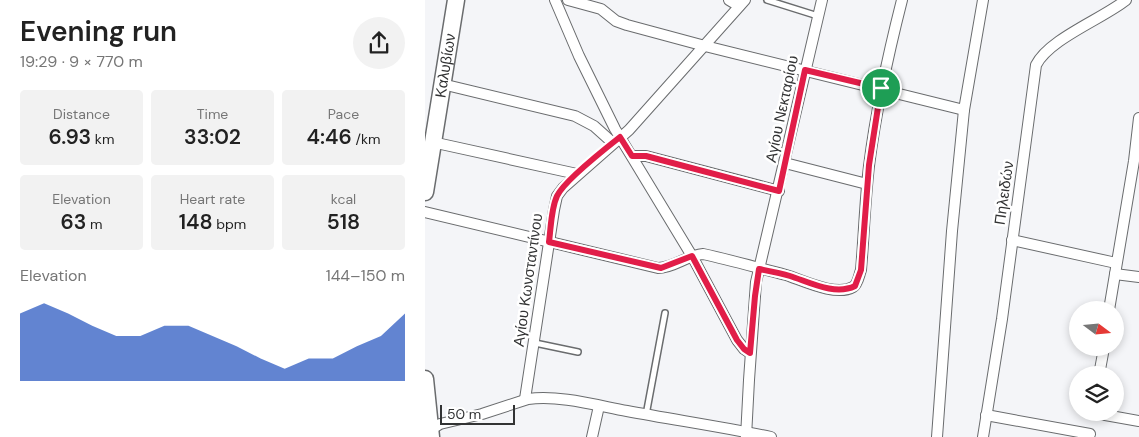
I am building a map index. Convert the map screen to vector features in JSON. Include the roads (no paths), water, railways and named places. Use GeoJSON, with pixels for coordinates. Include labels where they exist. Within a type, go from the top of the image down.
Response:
{"type":"FeatureCollection","features":[{"type":"Feature","properties":{"kind":"main road","name":"Καλυβίων"},"geometry":{"type":"LineString","coordinates":[[425,192],[456,0]]}},
{"type":"Feature","properties":{"kind":"main road"},"geometry":{"type":"LineString","coordinates":[[425,380],[431,434]]}},
{"type":"Feature","properties":{"kind":"street"},"geometry":{"type":"LineString","coordinates":[[555,0],[616,140]]}},
{"type":"Feature","properties":{"kind":"street"},"geometry":{"type":"LineString","coordinates":[[568,0],[601,9],[616,20],[627,25],[964,110]]}},
{"type":"Feature","properties":{"kind":"street"},"geometry":{"type":"LineString","coordinates":[[729,0],[742,3]]}},
{"type":"Feature","properties":{"kind":"street","name":"Αγίου Νεκταρίου"},"geometry":{"type":"LineString","coordinates":[[746,434],[750,353],[759,269],[779,191],[822,0]]}},
{"type":"Feature","properties":{"kind":"street"},"geometry":{"type":"LineString","coordinates":[[425,212],[661,268],[692,256],[703,254],[788,276],[822,287],[843,289],[854,286],[861,270],[867,184],[881,88],[902,0]]}},
{"type":"Feature","properties":{"kind":"street"},"geometry":{"type":"LineString","coordinates":[[937,437],[951,231],[964,110],[983,0]]}},
{"type":"Feature","properties":{"kind":"street","name":"Πηλειδών"},"geometry":{"type":"LineString","coordinates":[[983,437],[1036,66],[1040,58],[1056,43],[1126,0]]}},
{"type":"Feature","properties":{"kind":"street","name":"Αγίου Κωνσταντίνου"},"geometry":{"type":"LineString","coordinates":[[525,400],[557,196],[577,174],[629,130],[742,3]]}},
{"type":"Feature","properties":{"kind":"street"},"geometry":{"type":"LineString","coordinates":[[442,84],[569,114],[594,126],[616,140],[632,156],[692,256],[737,340],[750,353]]}},
{"type":"Feature","properties":{"kind":"street"},"geometry":{"type":"LineString","coordinates":[[1110,301],[1136,161],[1139,118]]}},
{"type":"Feature","properties":{"kind":"street"},"geometry":{"type":"LineString","coordinates":[[432,142],[577,174]]}},
{"type":"Feature","properties":{"kind":"street"},"geometry":{"type":"LineString","coordinates":[[632,156],[646,156],[779,191]]}},
{"type":"Feature","properties":{"kind":"street"},"geometry":{"type":"LineString","coordinates":[[785,163],[867,184]]}},
{"type":"Feature","properties":{"kind":"street"},"geometry":{"type":"LineString","coordinates":[[1012,240],[1116,263]]}},
{"type":"Feature","properties":{"kind":"street"},"geometry":{"type":"LineString","coordinates":[[1115,274],[1139,277]]}},
{"type":"Feature","properties":{"kind":"street"},"geometry":{"type":"LineString","coordinates":[[431,434],[441,424],[536,398],[558,399],[771,437]]}},
{"type":"Feature","properties":{"kind":"street"},"geometry":{"type":"LineString","coordinates":[[592,437],[599,406]]}},
{"type":"Feature","properties":{"kind":"street"},"geometry":{"type":"LineString","coordinates":[[987,415],[1092,424],[1139,421]]}},
{"type":"Feature","properties":{"kind":"lane"},"geometry":{"type":"LineString","coordinates":[[767,0],[819,16]]}},
{"type":"Feature","properties":{"kind":"lane"},"geometry":{"type":"LineString","coordinates":[[646,414],[665,313]]}},
{"type":"Feature","properties":{"kind":"lane"},"geometry":{"type":"LineString","coordinates":[[535,342],[579,352]]}}]}
